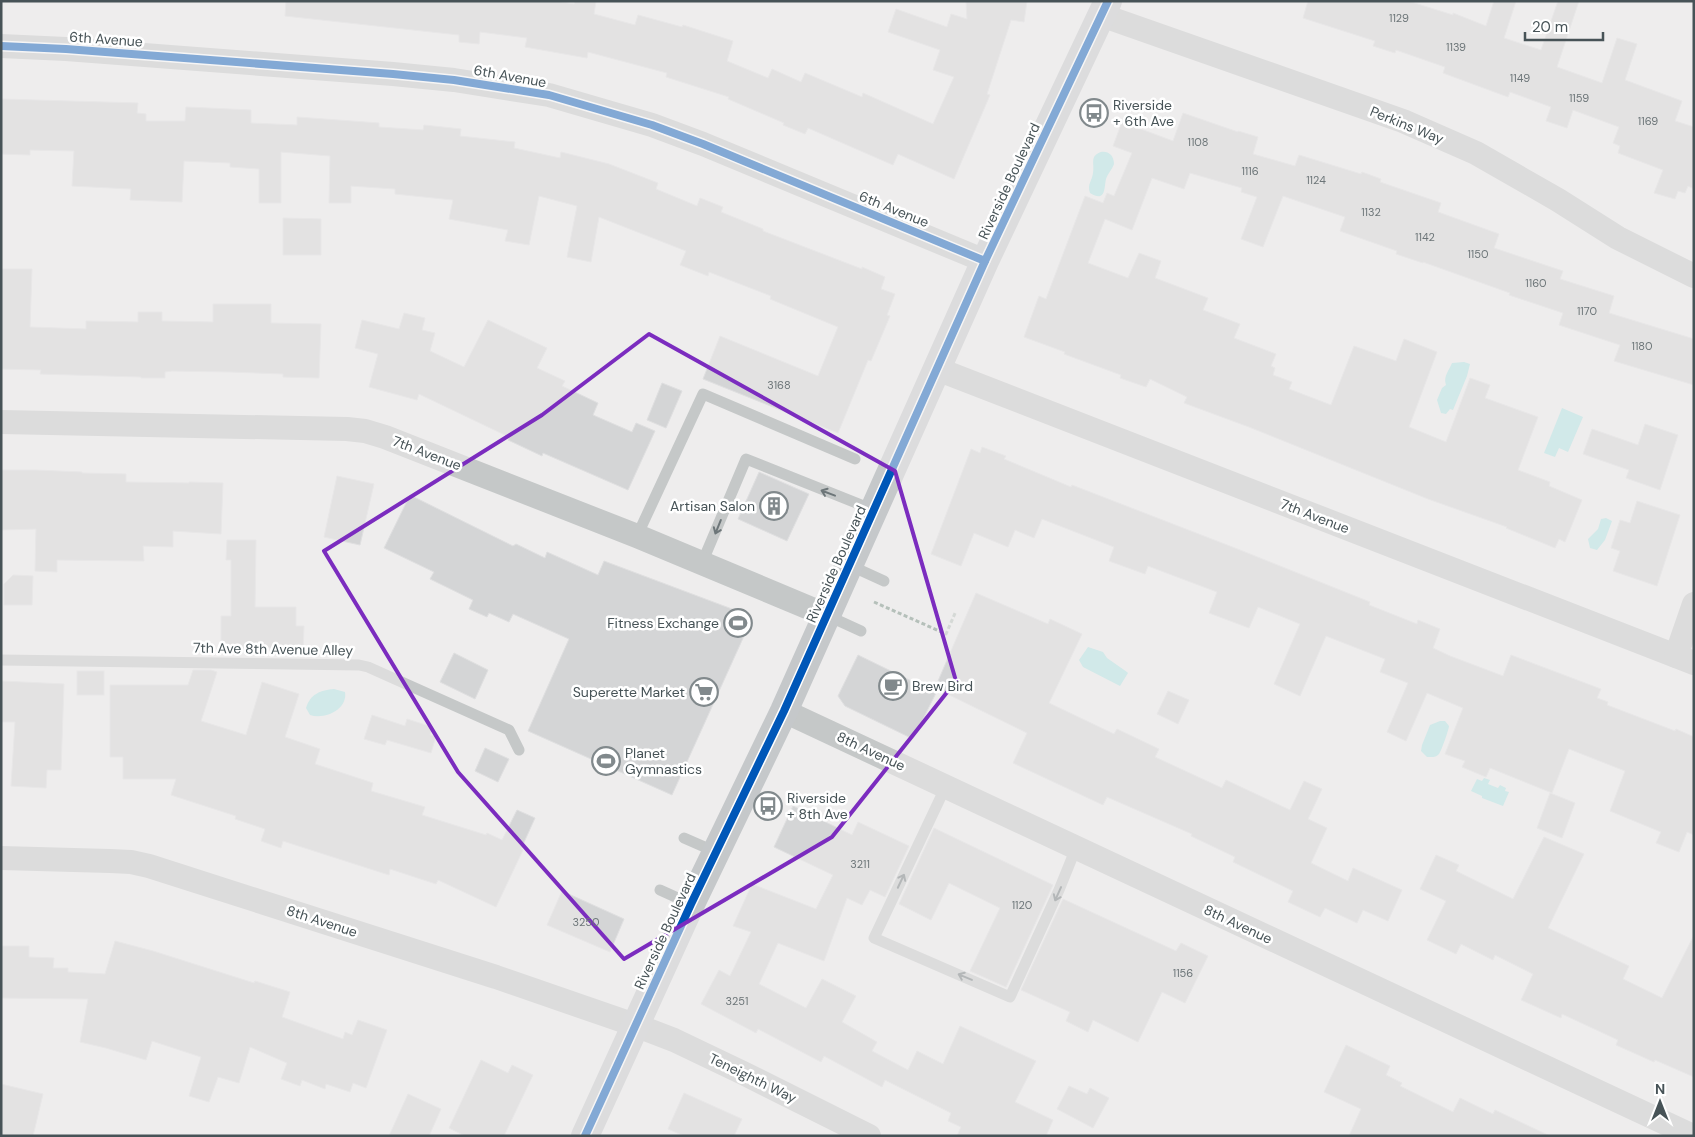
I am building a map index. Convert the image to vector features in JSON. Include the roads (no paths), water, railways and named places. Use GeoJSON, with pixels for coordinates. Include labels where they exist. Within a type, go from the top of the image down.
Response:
{"type":"FeatureCollection","features":[{"type":"Feature","properties":{"kind":"main road","name":"Riverside Boulevard"},"geometry":{"type":"LineString","coordinates":[[585,1136],[691,904],[784,711],[985,261],[1104,8]]}},
{"type":"Feature","properties":{"kind":"street","name":"Perkins Way"},"geometry":{"type":"LineString","coordinates":[[1104,8],[1412,125],[1476,153],[1558,200],[1618,238],[1694,276]]}},
{"type":"Feature","properties":{"kind":"street","name":"6th Avenue"},"geometry":{"type":"LineString","coordinates":[[1,46],[66,49],[402,75],[454,80],[549,95],[652,124],[985,261]]}},
{"type":"Feature","properties":{"kind":"street","name":"7th Avenue"},"geometry":{"type":"LineString","coordinates":[[937,368],[1685,659]]}},
{"type":"Feature","properties":{"kind":"street","name":"7th Avenue"},"geometry":{"type":"LineString","coordinates":[[1,422],[347,429],[365,431],[394,440],[638,536],[826,615]]}},
{"type":"Feature","properties":{"kind":"street"},"geometry":{"type":"LineString","coordinates":[[1685,659],[1694,604]]}},
{"type":"Feature","properties":{"kind":"street","name":"8th Avenue"},"geometry":{"type":"LineString","coordinates":[[784,711],[1692,1136]]}},
{"type":"Feature","properties":{"kind":"street","name":"8th Avenue"},"geometry":{"type":"LineString","coordinates":[[1,858],[131,862],[149,866],[635,1025]]}},
{"type":"Feature","properties":{"kind":"street","name":"Teneighth Way"},"geometry":{"type":"LineString","coordinates":[[635,1025],[674,1040],[734,1068],[869,1136]]}},
{"type":"Feature","properties":{"kind":"lane"},"geometry":{"type":"LineString","coordinates":[[638,536],[703,394],[855,460]]}},
{"type":"Feature","properties":{"kind":"lane"},"geometry":{"type":"LineString","coordinates":[[702,563],[746,459],[874,510]]}},
{"type":"Feature","properties":{"kind":"lane"},"geometry":{"type":"LineString","coordinates":[[849,565],[884,581]]}},
{"type":"Feature","properties":{"kind":"lane"},"geometry":{"type":"LineString","coordinates":[[826,615],[862,631]]}},
{"type":"Feature","properties":{"kind":"lane","name":"7th Ave 8th Avenue Alley"},"geometry":{"type":"LineString","coordinates":[[1,660],[359,665],[508,730],[519,750]]}},
{"type":"Feature","properties":{"kind":"lane"},"geometry":{"type":"LineString","coordinates":[[946,786],[874,938],[1010,997],[1060,890],[1076,848]]}},
{"type":"Feature","properties":{"kind":"lane"},"geometry":{"type":"LineString","coordinates":[[684,838],[716,852]]}},
{"type":"Feature","properties":{"kind":"lane"},"geometry":{"type":"LineString","coordinates":[[660,890],[691,904]]}},
{"type":"Feature","properties":{"kind":"water"},"geometry":{"type":"Polygon","coordinates":[[[1101,152],[1106,152],[1110,155],[1114,164],[1106,179],[1102,195],[1095,196],[1090,193],[1089,187],[1093,173],[1094,158],[1101,152]]]}},
{"type":"Feature","properties":{"kind":"water"},"geometry":{"type":"Polygon","coordinates":[[[1464,362],[1470,364],[1453,410],[1450,409],[1446,414],[1441,413],[1437,400],[1442,388],[1446,385],[1445,379],[1447,374],[1452,363],[1464,362]]]}},
{"type":"Feature","properties":{"kind":"water"},"geometry":{"type":"Polygon","coordinates":[[[1562,408],[1583,417],[1568,452],[1559,448],[1555,457],[1544,453],[1562,408]]]}},
{"type":"Feature","properties":{"kind":"water"},"geometry":{"type":"Polygon","coordinates":[[[1606,518],[1612,521],[1605,540],[1597,550],[1590,548],[1588,539],[1598,529],[1601,519],[1606,518]]]}},
{"type":"Feature","properties":{"kind":"water"},"geometry":{"type":"Polygon","coordinates":[[[1088,647],[1103,652],[1107,658],[1128,673],[1120,686],[1083,667],[1079,660],[1088,647]]]}},
{"type":"Feature","properties":{"kind":"water"},"geometry":{"type":"Polygon","coordinates":[[[334,689],[345,692],[345,698],[339,708],[322,716],[310,715],[306,708],[310,699],[320,692],[334,689]]]}},
{"type":"Feature","properties":{"kind":"water"},"geometry":{"type":"Polygon","coordinates":[[[1445,721],[1449,726],[1445,740],[1438,755],[1427,757],[1421,751],[1422,745],[1430,725],[1445,721]]]}},
{"type":"Feature","properties":{"kind":"water"},"geometry":{"type":"Polygon","coordinates":[[[1484,778],[1490,780],[1488,784],[1498,788],[1500,785],[1506,788],[1505,791],[1509,792],[1503,806],[1482,798],[1482,796],[1471,791],[1477,779],[1482,781],[1484,778]]]}},
{"type":"Feature","properties":{"kind":"place","name":"Riverside + 6th Ave"},"geometry":{"type":"Point","coordinates":[1094,113]}},
{"type":"Feature","properties":{"kind":"place","name":"Artisan Salon"},"geometry":{"type":"Point","coordinates":[774,506]}},
{"type":"Feature","properties":{"kind":"place","name":"Fitness Exchange"},"geometry":{"type":"Point","coordinates":[738,623]}},
{"type":"Feature","properties":{"kind":"place","name":"Brew Bird"},"geometry":{"type":"Point","coordinates":[893,686]}},
{"type":"Feature","properties":{"kind":"place","name":"Superette Market"},"geometry":{"type":"Point","coordinates":[704,692]}},
{"type":"Feature","properties":{"kind":"place","name":"Planet Gymnastics"},"geometry":{"type":"Point","coordinates":[606,761]}},
{"type":"Feature","properties":{"kind":"place","name":"Riverside + 8th Ave"},"geometry":{"type":"Point","coordinates":[768,806]}}]}
